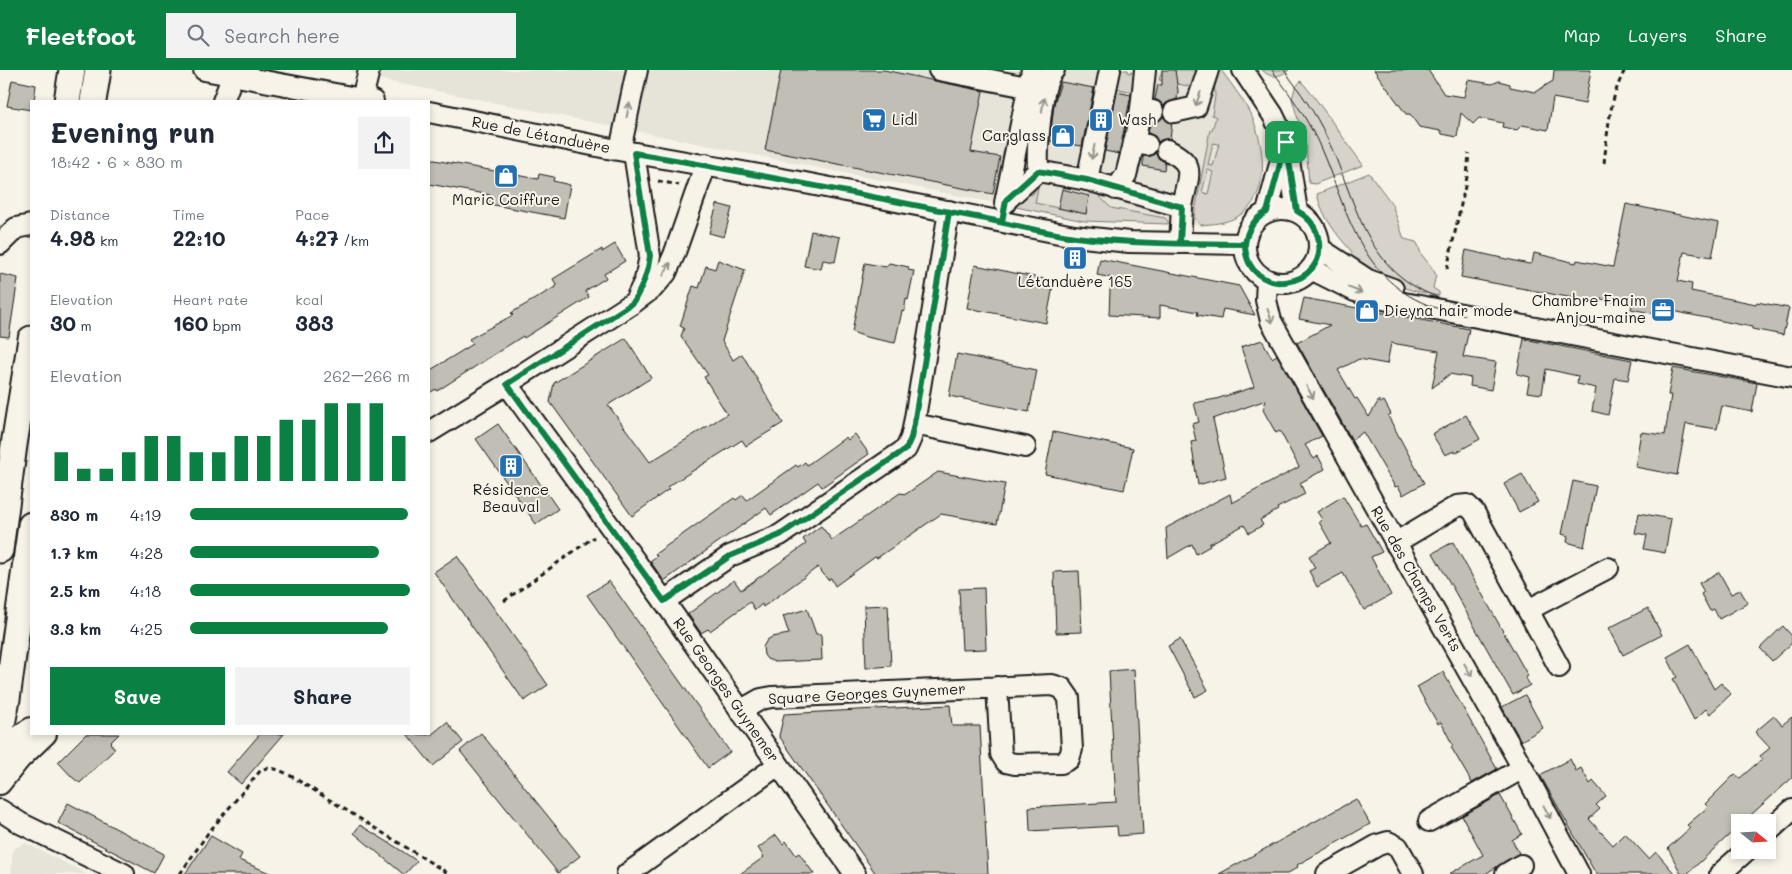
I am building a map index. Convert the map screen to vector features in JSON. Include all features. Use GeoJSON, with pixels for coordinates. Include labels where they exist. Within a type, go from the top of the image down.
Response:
{"type":"FeatureCollection","features":[{"type":"Feature","properties":{"kind":"main road"},"geometry":{"type":"LineString","coordinates":[[68,100],[72,70]]}},
{"type":"Feature","properties":{"kind":"main road"},"geometry":{"type":"LineString","coordinates":[[93,100],[98,70]]}},
{"type":"Feature","properties":{"kind":"main road"},"geometry":{"type":"LineString","coordinates":[[0,550],[30,345]]}},
{"type":"Feature","properties":{"kind":"main road"},"geometry":{"type":"LineString","coordinates":[[0,734],[7,699],[30,532]]}},
{"type":"Feature","properties":{"kind":"street"},"geometry":{"type":"LineString","coordinates":[[204,70],[367,100],[369,70]]}},
{"type":"Feature","properties":{"kind":"street"},"geometry":{"type":"LineString","coordinates":[[633,303],[645,280],[650,256],[627,151],[636,70]]}},
{"type":"Feature","properties":{"kind":"street"},"geometry":{"type":"LineString","coordinates":[[939,70],[1030,78],[1002,222]]}},
{"type":"Feature","properties":{"kind":"street"},"geometry":{"type":"LineString","coordinates":[[1038,171],[1039,127],[1048,83],[1054,70]]}},
{"type":"Feature","properties":{"kind":"street"},"geometry":{"type":"LineString","coordinates":[[1087,180],[1110,70]]}},
{"type":"Feature","properties":{"kind":"street"},"geometry":{"type":"LineString","coordinates":[[1116,189],[1126,175],[1140,144],[1147,110],[1145,70]]}},
{"type":"Feature","properties":{"kind":"street"},"geometry":{"type":"LineString","coordinates":[[1174,112],[1196,107],[1208,70]]}},
{"type":"Feature","properties":{"kind":"street"},"geometry":{"type":"LineString","coordinates":[[1243,70],[1273,115],[1286,142],[1297,211]]}},
{"type":"Feature","properties":{"kind":"street"},"geometry":{"type":"LineString","coordinates":[[223,100],[233,75]]}},
{"type":"Feature","properties":{"kind":"street","name":"Rue de Létanduère"},"geometry":{"type":"LineString","coordinates":[[430,112],[1074,236],[1129,242],[1245,244]]}},
{"type":"Feature","properties":{"kind":"street"},"geometry":{"type":"LineString","coordinates":[[1267,212],[1286,142]]}},
{"type":"Feature","properties":{"kind":"street"},"geometry":{"type":"LineString","coordinates":[[1167,150],[1184,159],[1189,169],[1182,207],[1180,243]]}},
{"type":"Feature","properties":{"kind":"street"},"geometry":{"type":"LineString","coordinates":[[430,431],[633,303],[653,288],[666,274],[706,164]]}},
{"type":"Feature","properties":{"kind":"street"},"geometry":{"type":"LineString","coordinates":[[1006,200],[1038,171]]}},
{"type":"Feature","properties":{"kind":"street"},"geometry":{"type":"LineString","coordinates":[[1038,171],[1087,180],[1182,207]]}},
{"type":"Feature","properties":{"kind":"street"},"geometry":{"type":"LineString","coordinates":[[1282,208],[1297,211],[1314,226],[1319,248],[1317,259],[1311,269],[1302,277],[1291,282],[1268,280],[1259,275],[1251,266],[1247,257],[1245,244],[1250,226],[1267,212],[1282,208]]}},
{"type":"Feature","properties":{"kind":"street"},"geometry":{"type":"LineString","coordinates":[[664,601],[730,556],[780,535],[902,453],[909,444],[914,424],[949,212]]}},
{"type":"Feature","properties":{"kind":"street"},"geometry":{"type":"LineString","coordinates":[[0,244],[16,228],[30,225]]}},
{"type":"Feature","properties":{"kind":"street"},"geometry":{"type":"LineString","coordinates":[[1319,248],[1368,280],[1458,309],[1478,309],[1792,368]]}},
{"type":"Feature","properties":{"kind":"street"},"geometry":{"type":"LineString","coordinates":[[1311,269],[1355,291],[1383,299],[1458,309],[1792,377]]}},
{"type":"Feature","properties":{"kind":"street","name":"Rue des Champs Verts"},"geometry":{"type":"LineString","coordinates":[[1268,280],[1266,300],[1271,321],[1522,768],[1577,873]]}},
{"type":"Feature","properties":{"kind":"street","name":"Rue Georges Guynemer"},"geometry":{"type":"LineString","coordinates":[[507,384],[664,601],[855,874]]}},
{"type":"Feature","properties":{"kind":"street"},"geometry":{"type":"LineString","coordinates":[[914,424],[1025,447]]}},
{"type":"Feature","properties":{"kind":"street"},"geometry":{"type":"LineString","coordinates":[[1395,543],[1457,506],[1467,505],[1474,512],[1558,666]]}},
{"type":"Feature","properties":{"kind":"street"},"geometry":{"type":"LineString","coordinates":[[1528,610],[1608,568]]}},
{"type":"Feature","properties":{"kind":"street","name":"Square Georges Guynemer"},"geometry":{"type":"LineString","coordinates":[[740,711],[766,698],[997,687],[1052,686],[1062,688],[1069,698],[1072,749],[1069,759],[1061,763],[1015,764],[1006,762],[1001,754],[997,687]]}},
{"type":"Feature","properties":{"kind":"street"},"geometry":{"type":"LineString","coordinates":[[0,772],[10,748],[19,735],[30,729]]}},
{"type":"Feature","properties":{"kind":"street"},"geometry":{"type":"LineString","coordinates":[[0,784],[20,759],[45,735]]}},
{"type":"Feature","properties":{"kind":"street"},"geometry":{"type":"LineString","coordinates":[[627,874],[778,765]]}},
{"type":"Feature","properties":{"kind":"street"},"geometry":{"type":"LineString","coordinates":[[1429,822],[1522,768]]}},
{"type":"Feature","properties":{"kind":"street"},"geometry":{"type":"LineString","coordinates":[[0,810],[20,823],[124,874]]}},
{"type":"Feature","properties":{"kind":"street"},"geometry":{"type":"LineString","coordinates":[[1776,825],[1792,810]]}},
{"type":"Feature","properties":{"kind":"street"},"geometry":{"type":"LineString","coordinates":[[1327,874],[1378,845],[1388,842],[1398,847],[1413,874]]}},
{"type":"Feature","properties":{"kind":"street"},"geometry":{"type":"LineString","coordinates":[[1720,874],[1737,859]]}},
{"type":"Feature","properties":{"kind":"path"},"geometry":{"type":"LineString","coordinates":[[1604,163],[1610,110],[1614,95],[1625,70]]}},
{"type":"Feature","properties":{"kind":"path"},"geometry":{"type":"LineString","coordinates":[[1447,268],[1467,178],[1469,153]]}},
{"type":"Feature","properties":{"kind":"path"},"geometry":{"type":"LineString","coordinates":[[652,180],[685,186]]}},
{"type":"Feature","properties":{"kind":"path"},"geometry":{"type":"LineString","coordinates":[[504,601],[598,534]]}},
{"type":"Feature","properties":{"kind":"path"},"geometry":{"type":"LineString","coordinates":[[180,874],[208,833],[261,770],[267,768],[282,772],[304,784],[449,874]]}},
{"type":"Feature","properties":{"kind":"shaded area"},"geometry":{"type":"Polygon","coordinates":[[[350,70],[1221,70],[1252,117],[1261,153],[1262,178],[1258,192],[1246,210],[1239,216],[1221,223],[1200,225],[1084,221],[357,75],[350,70]]]}},
{"type":"Feature","properties":{"kind":"shaded area"},"geometry":{"type":"Polygon","coordinates":[[[1118,70],[1128,70],[1128,73],[1136,72],[1134,92],[1114,88],[1118,70]]]}},
{"type":"Feature","properties":{"kind":"shaded area"},"geometry":{"type":"Polygon","coordinates":[[[1196,70],[1192,87],[1159,80],[1162,71],[1196,70]]]}},
{"type":"Feature","properties":{"kind":"shaded area"},"geometry":{"type":"Polygon","coordinates":[[[1214,70],[1221,70],[1241,98],[1256,127],[1262,155],[1261,184],[1256,197],[1248,208],[1237,217],[1215,224],[1200,225],[1194,217],[1210,130],[1212,130],[1216,117],[1212,115],[1215,96],[1214,70]],[[1213,143],[1208,165],[1213,166],[1219,144],[1213,143]],[[1208,170],[1202,192],[1208,194],[1213,172],[1208,170]]]}},
{"type":"Feature","properties":{"kind":"shaded area"},"geometry":{"type":"Polygon","coordinates":[[[1262,70],[1289,70],[1272,76],[1262,70]]]}},
{"type":"Feature","properties":{"kind":"shaded area"},"geometry":{"type":"Polygon","coordinates":[[[1301,81],[1363,165],[1315,184],[1309,183],[1306,146],[1292,99],[1295,88],[1301,81]]]}},
{"type":"Feature","properties":{"kind":"shaded area"},"geometry":{"type":"Polygon","coordinates":[[[1369,173],[1392,204],[1404,239],[1416,242],[1421,254],[1433,269],[1436,275],[1433,288],[1439,292],[1439,296],[1387,282],[1349,257],[1352,252],[1326,218],[1317,194],[1369,173]]]}},
{"type":"Feature","properties":{"kind":"shaded area"},"geometry":{"type":"Polygon","coordinates":[[[1037,186],[1035,203],[1086,214],[1090,190],[1092,189],[1111,208],[1165,218],[1168,224],[1084,221],[1016,207],[1018,199],[1025,195],[1033,194],[1037,186]]]}},
{"type":"Feature","properties":{"kind":"shaded area"},"geometry":{"type":"Polygon","coordinates":[[[26,843],[87,874],[11,874],[13,849],[26,843]]]}},
{"type":"Feature","properties":{"kind":"building","name":"Lidl"},"geometry":{"type":"Polygon","coordinates":[[[781,70],[884,70],[983,91],[971,152],[1000,157],[993,194],[765,150],[781,70]]]}},
{"type":"Feature","properties":{"kind":"building"},"geometry":{"type":"Polygon","coordinates":[[[1162,70],[1175,70],[1178,91],[1177,99],[1166,103],[1164,106],[1155,99],[1158,85],[1162,85],[1162,70]]]}},
{"type":"Feature","properties":{"kind":"building"},"geometry":{"type":"Polygon","coordinates":[[[1374,70],[1428,70],[1444,94],[1464,97],[1468,80],[1492,84],[1499,81],[1510,84],[1510,87],[1535,92],[1553,81],[1554,70],[1591,70],[1585,104],[1553,98],[1548,130],[1522,125],[1517,130],[1502,127],[1503,123],[1479,118],[1473,124],[1461,113],[1457,137],[1442,134],[1441,131],[1419,127],[1410,114],[1406,114],[1374,70]]]}},
{"type":"Feature","properties":{"kind":"building"},"geometry":{"type":"Polygon","coordinates":[[[12,80],[36,85],[34,100],[30,100],[30,110],[7,106],[12,80]]]}},
{"type":"Feature","properties":{"kind":"building"},"geometry":{"type":"Polygon","coordinates":[[[1061,82],[1094,88],[1082,146],[1050,141],[1054,104],[1061,82]]]}},
{"type":"Feature","properties":{"kind":"building"},"geometry":{"type":"Polygon","coordinates":[[[1117,92],[1131,95],[1119,154],[1105,151],[1117,92]]]}},
{"type":"Feature","properties":{"kind":"building"},"geometry":{"type":"Polygon","coordinates":[[[1163,116],[1172,123],[1170,139],[1158,142],[1155,136],[1148,133],[1150,123],[1158,122],[1163,116]]]}},
{"type":"Feature","properties":{"kind":"building"},"geometry":{"type":"Polygon","coordinates":[[[1156,153],[1157,157],[1165,162],[1164,170],[1143,166],[1143,156],[1151,156],[1156,153]]]}},
{"type":"Feature","properties":{"kind":"building"},"geometry":{"type":"Polygon","coordinates":[[[430,159],[538,179],[539,174],[554,177],[553,181],[570,185],[564,218],[489,204],[490,195],[430,184],[430,159]]]}},
{"type":"Feature","properties":{"kind":"building"},"geometry":{"type":"Polygon","coordinates":[[[1062,189],[1089,196],[1086,214],[1058,208],[1062,189]]]}},
{"type":"Feature","properties":{"kind":"building"},"geometry":{"type":"Polygon","coordinates":[[[717,204],[732,208],[724,237],[709,233],[717,204]]]}},
{"type":"Feature","properties":{"kind":"building"},"geometry":{"type":"Polygon","coordinates":[[[1626,204],[1719,223],[1712,257],[1684,252],[1678,281],[1692,284],[1691,291],[1756,304],[1757,302],[1789,308],[1783,335],[1673,311],[1671,317],[1631,309],[1632,305],[1601,299],[1600,303],[1461,277],[1466,250],[1529,264],[1532,263],[1534,253],[1576,263],[1577,260],[1613,267],[1626,204]]]}},
{"type":"Feature","properties":{"kind":"building"},"geometry":{"type":"Polygon","coordinates":[[[811,231],[840,237],[835,262],[823,260],[821,269],[804,266],[811,231]]]}},
{"type":"Feature","properties":{"kind":"building"},"geometry":{"type":"Polygon","coordinates":[[[615,244],[625,261],[604,274],[606,278],[585,291],[589,297],[524,338],[523,336],[437,391],[436,389],[430,392],[430,370],[473,344],[469,339],[513,315],[511,313],[557,286],[553,279],[602,249],[602,252],[615,244]]]}},
{"type":"Feature","properties":{"kind":"building"},"geometry":{"type":"Polygon","coordinates":[[[1100,259],[1239,286],[1255,315],[1223,309],[1221,319],[1197,315],[1198,312],[1160,305],[1160,318],[1109,315],[1112,278],[1097,275],[1100,259]]]}},
{"type":"Feature","properties":{"kind":"building"},"geometry":{"type":"Polygon","coordinates":[[[718,260],[745,270],[722,341],[733,360],[742,354],[783,423],[746,446],[742,440],[667,487],[669,489],[632,516],[550,402],[554,383],[626,338],[651,378],[608,405],[650,462],[727,414],[704,377],[708,375],[681,336],[684,328],[680,326],[693,286],[699,288],[706,266],[715,269],[718,260]]]}},
{"type":"Feature","properties":{"kind":"building"},"geometry":{"type":"Polygon","coordinates":[[[865,263],[886,267],[889,263],[909,267],[908,270],[914,271],[908,300],[906,299],[904,312],[902,311],[895,343],[852,332],[865,263]]]}},
{"type":"Feature","properties":{"kind":"building"},"geometry":{"type":"Polygon","coordinates":[[[975,265],[1054,281],[1046,323],[967,308],[975,265]]]}},
{"type":"Feature","properties":{"kind":"building"},"geometry":{"type":"Polygon","coordinates":[[[0,274],[18,278],[9,337],[0,336],[0,274]]]}},
{"type":"Feature","properties":{"kind":"building"},"geometry":{"type":"Polygon","coordinates":[[[1304,298],[1469,329],[1463,357],[1496,362],[1491,390],[1470,386],[1471,378],[1450,374],[1432,388],[1439,351],[1391,343],[1387,364],[1359,359],[1338,370],[1355,399],[1357,398],[1369,417],[1379,400],[1380,403],[1384,401],[1391,414],[1388,416],[1424,483],[1403,495],[1398,486],[1395,487],[1363,432],[1352,440],[1297,343],[1330,325],[1299,319],[1304,298]]]}},
{"type":"Feature","properties":{"kind":"building"},"geometry":{"type":"Polygon","coordinates":[[[1524,339],[1632,360],[1628,380],[1615,378],[1608,415],[1592,411],[1596,388],[1577,384],[1578,376],[1546,369],[1542,394],[1527,392],[1530,377],[1517,374],[1524,339]]]}},
{"type":"Feature","properties":{"kind":"building"},"geometry":{"type":"Polygon","coordinates":[[[1262,340],[1272,358],[1277,355],[1322,436],[1305,445],[1314,459],[1318,456],[1325,469],[1300,483],[1305,494],[1277,508],[1278,510],[1260,520],[1263,525],[1249,533],[1244,525],[1209,544],[1210,546],[1196,554],[1192,544],[1168,558],[1166,528],[1230,494],[1232,503],[1299,467],[1280,431],[1276,433],[1263,410],[1266,400],[1213,419],[1226,477],[1198,485],[1191,442],[1196,441],[1192,424],[1199,422],[1194,403],[1216,399],[1254,387],[1241,347],[1262,340]]]}},
{"type":"Feature","properties":{"kind":"building"},"geometry":{"type":"Polygon","coordinates":[[[957,354],[1037,370],[1029,412],[949,396],[957,354]]]}},
{"type":"Feature","properties":{"kind":"building"},"geometry":{"type":"Polygon","coordinates":[[[1673,368],[1757,383],[1752,412],[1722,406],[1717,429],[1686,424],[1677,475],[1635,467],[1641,432],[1665,435],[1671,395],[1668,395],[1673,368]]]}},
{"type":"Feature","properties":{"kind":"building"},"geometry":{"type":"Polygon","coordinates":[[[1466,415],[1480,439],[1455,453],[1454,451],[1445,455],[1432,434],[1466,415]]]}},
{"type":"Feature","properties":{"kind":"building","name":"Résidence Beauval"},"geometry":{"type":"Polygon","coordinates":[[[498,424],[558,509],[536,524],[476,439],[498,424]]]}},
{"type":"Feature","properties":{"kind":"building"},"geometry":{"type":"Polygon","coordinates":[[[1053,432],[1133,448],[1124,490],[1045,474],[1053,432]]]}},
{"type":"Feature","properties":{"kind":"building"},"geometry":{"type":"Polygon","coordinates":[[[855,434],[869,454],[822,487],[818,482],[771,515],[766,508],[664,581],[650,561],[657,556],[655,554],[734,498],[736,500],[743,495],[747,500],[796,465],[798,467],[805,462],[807,465],[846,437],[848,440],[855,434]]]}},
{"type":"Feature","properties":{"kind":"building"},"geometry":{"type":"Polygon","coordinates":[[[938,472],[1005,484],[997,524],[941,514],[877,558],[875,557],[835,586],[831,578],[828,580],[818,567],[763,607],[762,604],[755,610],[750,602],[710,631],[708,629],[701,633],[688,614],[734,580],[741,590],[806,544],[803,539],[821,526],[832,540],[900,493],[906,494],[938,472]]]}},
{"type":"Feature","properties":{"kind":"building"},"geometry":{"type":"Polygon","coordinates":[[[1522,474],[1538,502],[1519,512],[1504,484],[1522,474]]]}},
{"type":"Feature","properties":{"kind":"building"},"geometry":{"type":"Polygon","coordinates":[[[1573,481],[1596,486],[1584,547],[1567,542],[1568,536],[1562,534],[1573,481]]]}},
{"type":"Feature","properties":{"kind":"building"},"geometry":{"type":"Polygon","coordinates":[[[1343,496],[1361,526],[1366,524],[1382,552],[1371,557],[1391,595],[1364,610],[1343,573],[1317,587],[1309,571],[1315,568],[1309,556],[1331,543],[1319,522],[1322,519],[1317,512],[1343,496]]]}},
{"type":"Feature","properties":{"kind":"building"},"geometry":{"type":"Polygon","coordinates":[[[1639,513],[1671,519],[1665,553],[1644,549],[1647,535],[1635,533],[1639,513]]]}},
{"type":"Feature","properties":{"kind":"building"},"geometry":{"type":"Polygon","coordinates":[[[1453,542],[1528,676],[1525,677],[1530,685],[1513,695],[1433,553],[1453,542]]]}},
{"type":"Feature","properties":{"kind":"building"},"geometry":{"type":"Polygon","coordinates":[[[457,556],[548,685],[524,701],[434,572],[457,556]]]}},
{"type":"Feature","properties":{"kind":"building"},"geometry":{"type":"Polygon","coordinates":[[[1079,571],[1082,632],[1056,633],[1054,572],[1079,571]]]}},
{"type":"Feature","properties":{"kind":"building"},"geometry":{"type":"Polygon","coordinates":[[[1719,572],[1731,594],[1740,590],[1748,603],[1719,619],[1714,609],[1710,611],[1701,594],[1704,592],[1699,583],[1719,572]]]}},
{"type":"Feature","properties":{"kind":"building"},"geometry":{"type":"Polygon","coordinates":[[[609,581],[730,752],[708,768],[587,595],[609,581]]]}},
{"type":"Feature","properties":{"kind":"building"},"geometry":{"type":"Polygon","coordinates":[[[984,588],[986,649],[962,650],[959,589],[984,588]]]}},
{"type":"Feature","properties":{"kind":"building"},"geometry":{"type":"Polygon","coordinates":[[[888,605],[891,666],[866,668],[864,606],[888,605]]]}},
{"type":"Feature","properties":{"kind":"building"},"geometry":{"type":"Polygon","coordinates":[[[1648,608],[1662,635],[1623,655],[1609,628],[1648,608]]]}},
{"type":"Feature","properties":{"kind":"building"},"geometry":{"type":"Polygon","coordinates":[[[807,609],[816,634],[821,634],[822,660],[775,662],[767,659],[764,655],[763,647],[767,640],[772,637],[789,634],[783,616],[807,609]]]}},
{"type":"Feature","properties":{"kind":"building"},"geometry":{"type":"Polygon","coordinates":[[[1783,626],[1792,636],[1792,643],[1772,661],[1760,648],[1783,626]]]}},
{"type":"Feature","properties":{"kind":"building"},"geometry":{"type":"Polygon","coordinates":[[[1180,639],[1208,690],[1195,697],[1168,646],[1180,639]]]}},
{"type":"Feature","properties":{"kind":"building"},"geometry":{"type":"Polygon","coordinates":[[[1690,644],[1714,689],[1721,683],[1731,694],[1710,714],[1706,709],[1694,720],[1673,679],[1677,677],[1667,657],[1690,644]]]}},
{"type":"Feature","properties":{"kind":"building"},"geometry":{"type":"Polygon","coordinates":[[[1134,669],[1143,834],[1118,836],[1117,826],[1030,831],[1029,807],[1116,802],[1109,671],[1134,669]]]}},
{"type":"Feature","properties":{"kind":"building"},"geometry":{"type":"Polygon","coordinates":[[[1443,672],[1497,769],[1472,783],[1451,747],[1453,746],[1441,722],[1438,724],[1417,687],[1443,672]]]}},
{"type":"Feature","properties":{"kind":"building"},"geometry":{"type":"Polygon","coordinates":[[[1525,695],[1543,728],[1521,741],[1502,707],[1525,695]]]}},
{"type":"Feature","properties":{"kind":"building"},"geometry":{"type":"Polygon","coordinates":[[[950,705],[952,726],[980,726],[988,874],[876,874],[779,736],[784,714],[950,705]]]}},
{"type":"Feature","properties":{"kind":"building"},"geometry":{"type":"Polygon","coordinates":[[[1774,716],[1782,725],[1792,717],[1792,778],[1752,814],[1731,814],[1731,833],[1687,874],[1681,874],[1668,848],[1690,828],[1687,825],[1708,807],[1705,804],[1735,774],[1740,778],[1762,759],[1760,756],[1770,748],[1755,732],[1774,716]]]}},
{"type":"Feature","properties":{"kind":"building"},"geometry":{"type":"Polygon","coordinates":[[[447,722],[463,742],[433,766],[408,735],[431,735],[447,722]]]}},
{"type":"Feature","properties":{"kind":"building"},"geometry":{"type":"Polygon","coordinates":[[[481,733],[580,856],[558,873],[460,751],[481,733]]]}},
{"type":"Feature","properties":{"kind":"building"},"geometry":{"type":"Polygon","coordinates":[[[85,735],[118,735],[110,743],[115,749],[80,783],[58,762],[85,735]]]}},
{"type":"Feature","properties":{"kind":"building"},"geometry":{"type":"Polygon","coordinates":[[[259,735],[283,735],[241,784],[227,772],[259,735]]]}},
{"type":"Feature","properties":{"kind":"building"},"geometry":{"type":"Polygon","coordinates":[[[1570,759],[1576,771],[1581,768],[1590,784],[1593,781],[1606,796],[1596,805],[1600,809],[1589,819],[1613,845],[1625,833],[1649,859],[1656,852],[1675,874],[1596,874],[1540,775],[1570,759]]]}},
{"type":"Feature","properties":{"kind":"building"},"geometry":{"type":"Polygon","coordinates":[[[1500,795],[1522,834],[1512,840],[1519,853],[1485,874],[1449,874],[1483,855],[1462,816],[1500,795]]]}},
{"type":"Feature","properties":{"kind":"building"},"geometry":{"type":"Polygon","coordinates":[[[1356,799],[1370,824],[1297,865],[1298,867],[1287,874],[1219,874],[1356,799]]]}},
{"type":"Feature","properties":{"kind":"building"},"geometry":{"type":"Polygon","coordinates":[[[68,803],[164,854],[154,873],[58,823],[68,803]]]}},
{"type":"Feature","properties":{"kind":"building"},"geometry":{"type":"Polygon","coordinates":[[[360,825],[417,861],[403,874],[354,833],[360,825]]]}},
{"type":"Feature","properties":{"kind":"building"},"geometry":{"type":"Polygon","coordinates":[[[776,835],[783,844],[786,841],[796,855],[799,853],[814,874],[740,874],[764,857],[758,848],[776,835]]]}},
{"type":"Feature","properties":{"kind":"building"},"geometry":{"type":"Polygon","coordinates":[[[211,836],[242,854],[239,860],[272,874],[185,874],[211,836]]]}},
{"type":"Feature","properties":{"kind":"tram line"},"geometry":{"type":"LineString","coordinates":[[1272,70],[1296,104],[1317,140],[1356,235],[1369,257],[1384,276],[1404,292],[1433,307],[1465,315]]}},
{"type":"Feature","properties":{"kind":"tram line"},"geometry":{"type":"LineString","coordinates":[[1284,70],[1323,129],[1358,214],[1382,258],[1400,276],[1423,291],[1452,302]]}},
{"type":"Feature","properties":{"kind":"place","name":"Lidl"},"geometry":{"type":"Point","coordinates":[874,120]}},
{"type":"Feature","properties":{"kind":"place","name":"Wash"},"geometry":{"type":"Point","coordinates":[1101,120]}},
{"type":"Feature","properties":{"kind":"place","name":"Carglass"},"geometry":{"type":"Point","coordinates":[1063,136]}},
{"type":"Feature","properties":{"kind":"place","name":"Maric Coiffure"},"geometry":{"type":"Point","coordinates":[506,176]}},
{"type":"Feature","properties":{"kind":"place","name":"Létanduère 165"},"geometry":{"type":"Point","coordinates":[1075,258]}},
{"type":"Feature","properties":{"kind":"place","name":"Chambre Fnaim Anjou-maine"},"geometry":{"type":"Point","coordinates":[1663,310]}},
{"type":"Feature","properties":{"kind":"place","name":"Dieyna hair mode"},"geometry":{"type":"Point","coordinates":[1367,311]}},
{"type":"Feature","properties":{"kind":"place","name":"Résidence Beauval"},"geometry":{"type":"Point","coordinates":[511,466]}},
{"type":"Feature","properties":{"kind":"route"},"geometry":{"type":"LineString","coordinates":[[1286,142],[1267,212],[1250,226],[1245,244],[1224,244],[1161,243],[1129,242],[1074,236],[961,214],[898,202],[706,164],[634,153],[650,256],[648,270],[640,291],[633,303],[507,384],[664,601],[730,556],[780,535],[906,449],[914,424],[949,212],[1002,222],[1006,200],[1012,192],[1038,171],[1087,180],[1182,207],[1180,243],[1245,244],[1249,263],[1259,275],[1275,282],[1291,282],[1302,277],[1311,269],[1317,259],[1319,245],[1314,226],[1297,211],[1286,142]]}}]}
